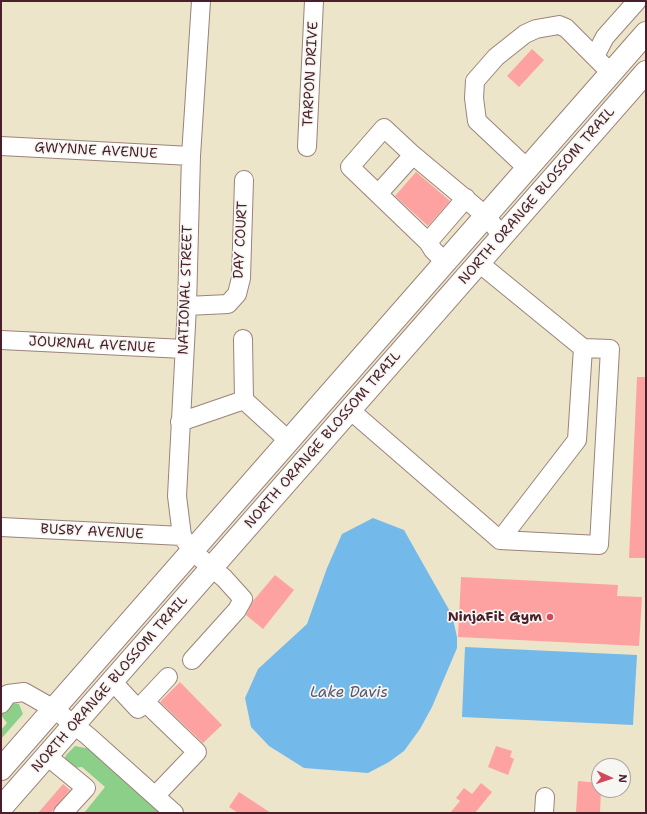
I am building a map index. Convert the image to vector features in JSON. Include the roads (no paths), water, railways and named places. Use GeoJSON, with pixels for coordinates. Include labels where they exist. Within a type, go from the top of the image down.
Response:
{"type":"FeatureCollection","features":[{"type":"Feature","properties":{"kind":"main road","name":"NORTH ORANGE BLOSSOM TRAIL"},"geometry":{"type":"LineString","coordinates":[[1,769],[54,709],[187,544],[288,441],[646,33]]}},
{"type":"Feature","properties":{"kind":"main road","name":"NORTH ORANGE BLOSSOM TRAIL"},"geometry":{"type":"LineString","coordinates":[[1,808],[646,72]]}},
{"type":"Feature","properties":{"kind":"street","name":"NATIONAL STREET"},"geometry":{"type":"LineString","coordinates":[[187,544],[177,496],[187,306],[191,156],[201,1]]}},
{"type":"Feature","properties":{"kind":"street","name":"TARPON DRIVE"},"geometry":{"type":"LineString","coordinates":[[307,147],[314,1]]}},
{"type":"Feature","properties":{"kind":"street"},"geometry":{"type":"LineString","coordinates":[[595,56],[605,36],[637,1]]}},
{"type":"Feature","properties":{"kind":"street"},"geometry":{"type":"LineString","coordinates":[[527,168],[477,121],[474,98],[475,82],[496,57],[525,34],[548,26],[558,25],[566,28],[611,73]]}},
{"type":"Feature","properties":{"kind":"street"},"geometry":{"type":"LineString","coordinates":[[445,262],[433,250],[428,242],[350,167],[384,128],[413,155],[486,216],[502,236]]}},
{"type":"Feature","properties":{"kind":"street","name":"GWYNNE AVENUE"},"geometry":{"type":"LineString","coordinates":[[1,146],[191,156]]}},
{"type":"Feature","properties":{"kind":"street"},"geometry":{"type":"LineString","coordinates":[[378,194],[413,155]]}},
{"type":"Feature","properties":{"kind":"street","name":"DAY COURT"},"geometry":{"type":"LineString","coordinates":[[187,306],[228,304],[237,294],[241,278],[244,180]]}},
{"type":"Feature","properties":{"kind":"street"},"geometry":{"type":"LineString","coordinates":[[428,242],[466,198]]}},
{"type":"Feature","properties":{"kind":"street"},"geometry":{"type":"LineString","coordinates":[[350,410],[500,540],[599,545],[610,349],[583,348],[478,263]]}},
{"type":"Feature","properties":{"kind":"street"},"geometry":{"type":"LineString","coordinates":[[243,339],[244,400],[288,441]]}},
{"type":"Feature","properties":{"kind":"street","name":"JOURNAL AVENUE"},"geometry":{"type":"LineString","coordinates":[[1,340],[184,349]]}},
{"type":"Feature","properties":{"kind":"street"},"geometry":{"type":"LineString","coordinates":[[500,540],[577,440],[583,348]]}},
{"type":"Feature","properties":{"kind":"street"},"geometry":{"type":"LineString","coordinates":[[180,422],[244,400]]}},
{"type":"Feature","properties":{"kind":"street","name":"BUSBY AVENUE"},"geometry":{"type":"LineString","coordinates":[[1,527],[187,544]]}},
{"type":"Feature","properties":{"kind":"street"},"geometry":{"type":"LineString","coordinates":[[187,544],[243,599],[237,610],[192,660]]}},
{"type":"Feature","properties":{"kind":"street"},"geometry":{"type":"LineString","coordinates":[[112,681],[138,709],[168,677]]}},
{"type":"Feature","properties":{"kind":"street"},"geometry":{"type":"LineString","coordinates":[[1,704],[8,694],[24,692],[54,709],[174,813]]}},
{"type":"Feature","properties":{"kind":"street"},"geometry":{"type":"LineString","coordinates":[[144,702],[197,752],[155,796]]}},
{"type":"Feature","properties":{"kind":"street"},"geometry":{"type":"LineString","coordinates":[[47,756],[86,788],[63,813]]}},
{"type":"Feature","properties":{"kind":"water","name":"Lake Davis"},"geometry":{"type":"Polygon","coordinates":[[[373,518],[404,530],[452,615],[457,637],[457,648],[432,707],[420,729],[404,751],[389,762],[368,773],[304,768],[269,746],[251,727],[245,698],[258,669],[307,624],[327,568],[342,534],[373,518]]]}},
{"type":"Feature","properties":{"kind":"water"},"geometry":{"type":"Polygon","coordinates":[[[465,647],[637,655],[633,725],[462,717],[465,647]]]}},
{"type":"Feature","properties":{"kind":"place","name":"NinjaFit Gym"},"geometry":{"type":"Point","coordinates":[550,617]}}]}
